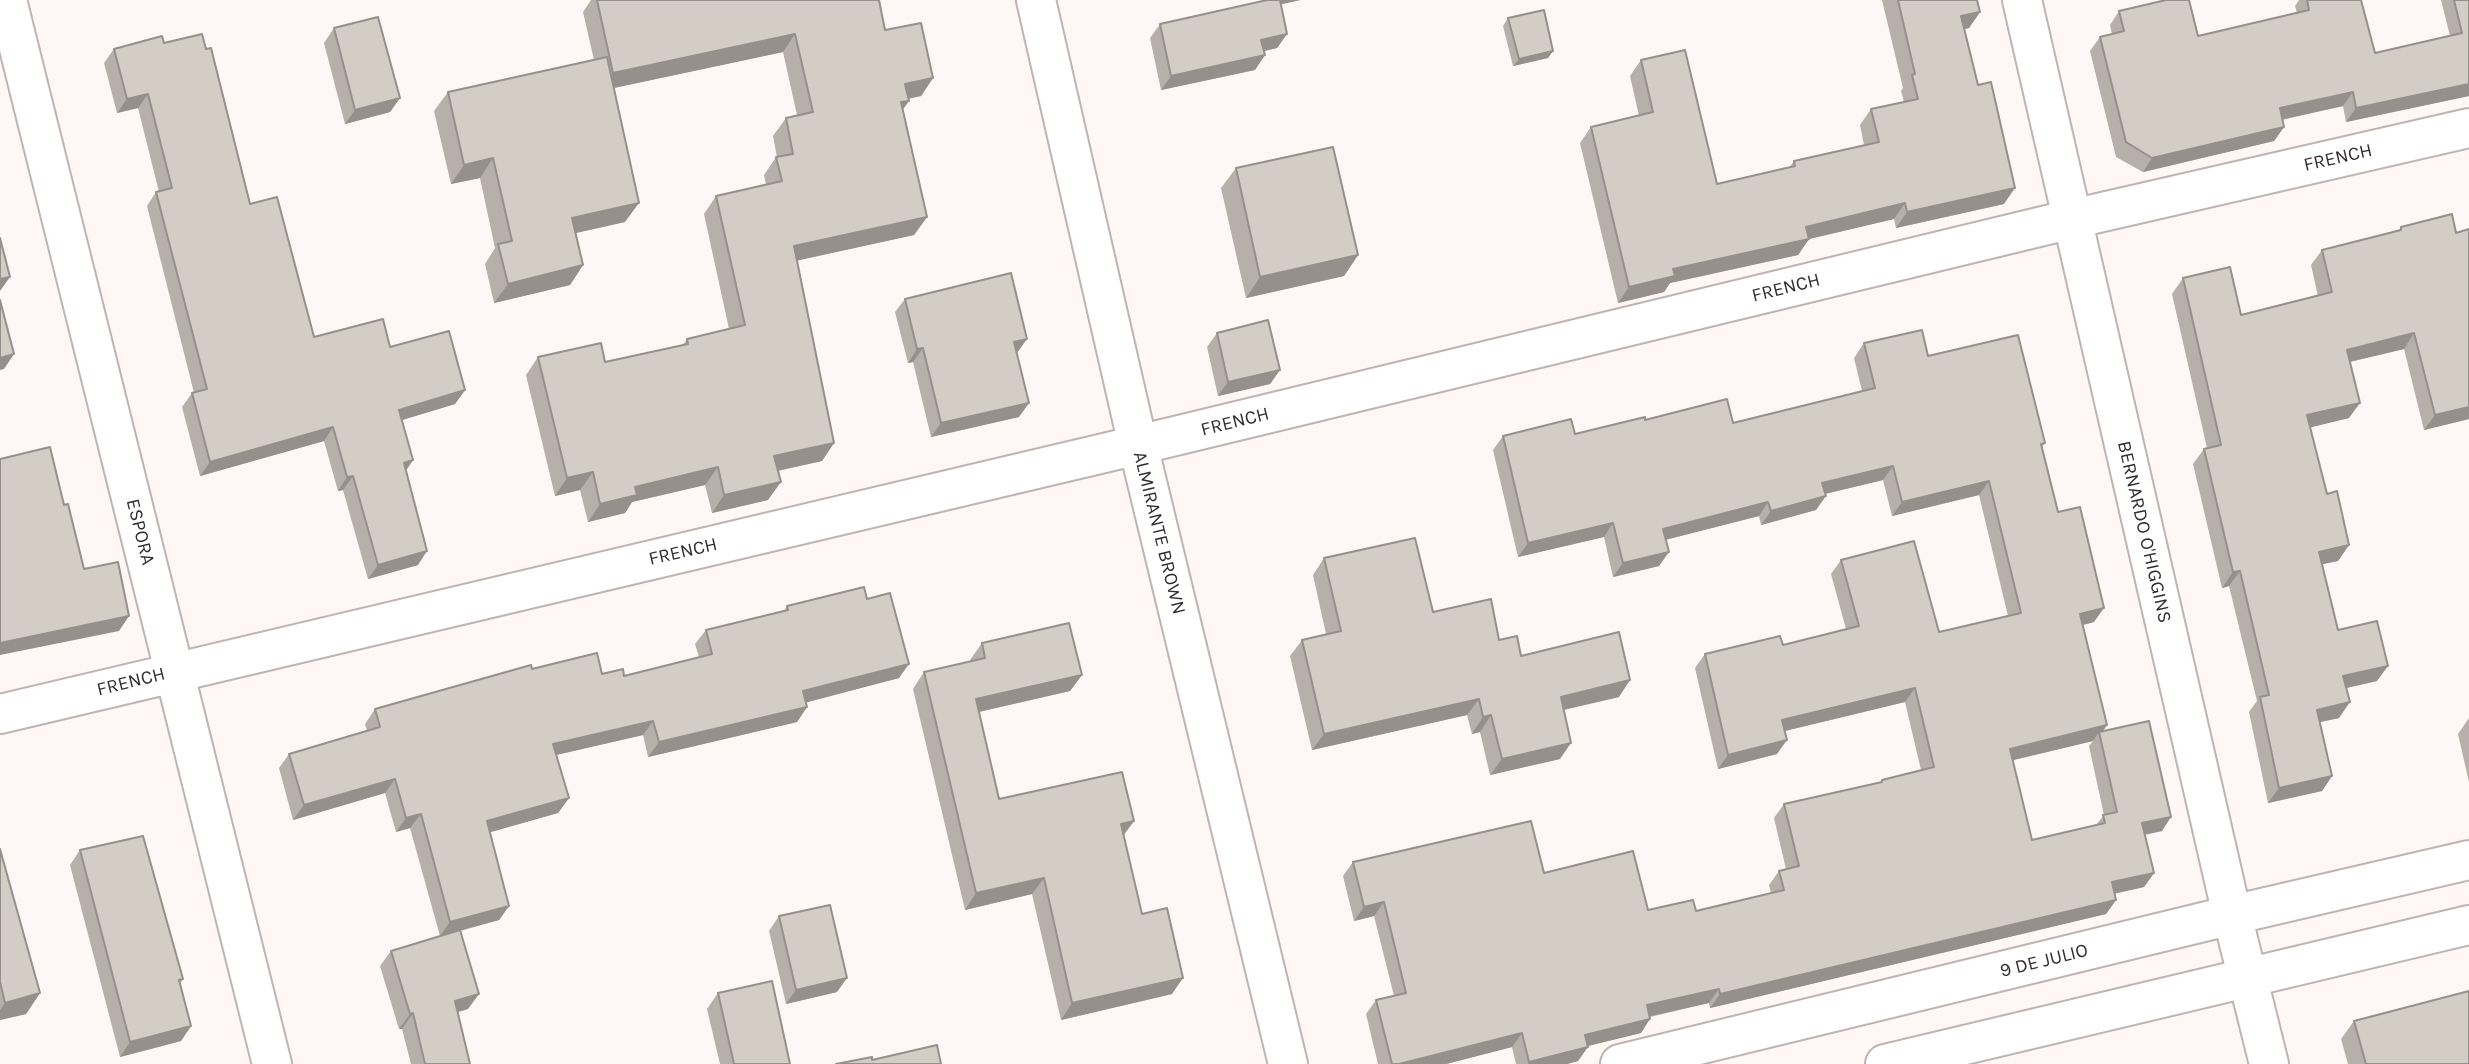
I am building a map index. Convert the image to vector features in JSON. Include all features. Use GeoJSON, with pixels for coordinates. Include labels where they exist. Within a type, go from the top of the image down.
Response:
{"type":"FeatureCollection","features":[{"type":"Feature","properties":{"kind":"street","name":"ESPORA"},"geometry":{"type":"LineString","coordinates":[[7,0],[272,1064]]}},
{"type":"Feature","properties":{"kind":"street","name":"ALMIRANTE BROWN"},"geometry":{"type":"LineString","coordinates":[[1036,0],[1138,445],[1288,1064]]}},
{"type":"Feature","properties":{"kind":"street","name":"BERNARDO O'HIGGINS"},"geometry":{"type":"LineString","coordinates":[[2022,0],[2232,915],[2269,1064]]}},
{"type":"Feature","properties":{"kind":"street","name":"FRENCH"},"geometry":{"type":"LineString","coordinates":[[0,714],[1138,445],[2072,219],[2469,128]]}},
{"type":"Feature","properties":{"kind":"street","name":"9 DE JULIO"},"geometry":{"type":"LineString","coordinates":[[1620,1064],[2469,860]]}},
{"type":"Feature","properties":{"kind":"street"},"geometry":{"type":"LineString","coordinates":[[1885,1064],[2469,925]]}},
{"type":"Feature","properties":{"kind":"building"},"geometry":{"type":"Polygon","coordinates":[[[597,0],[879,0],[885,30],[921,23],[933,78],[905,84],[909,101],[901,102],[927,217],[794,246],[834,443],[774,456],[781,482],[724,495],[718,467],[635,487],[637,495],[600,504],[593,472],[567,478],[538,357],[601,343],[605,362],[688,344],[687,339],[745,325],[716,196],[782,181],[776,157],[793,154],[786,118],[813,112],[795,34],[613,73],[597,0]]]}},
{"type":"Feature","properties":{"kind":"building"},"geometry":{"type":"Polygon","coordinates":[[[1267,0],[1280,0],[1287,34],[1261,40],[1265,55],[1171,76],[1160,24],[1267,0]]]}},
{"type":"Feature","properties":{"kind":"building"},"geometry":{"type":"Polygon","coordinates":[[[1898,0],[1977,0],[1980,12],[1961,16],[1978,85],[1991,82],[2015,188],[1907,212],[1905,203],[1806,227],[1809,239],[1673,269],[1675,276],[1629,287],[1591,127],[1653,112],[1641,60],[1685,50],[1717,184],[1795,166],[1794,161],[1879,142],[1871,109],[1918,99],[1898,0]]]}},
{"type":"Feature","properties":{"kind":"building"},"geometry":{"type":"Polygon","coordinates":[[[2166,0],[2189,0],[2198,36],[2309,10],[2307,0],[2361,0],[2375,53],[2462,33],[2454,0],[2469,0],[2469,84],[2356,108],[2353,92],[2280,108],[2284,127],[2152,158],[2126,142],[2100,37],[2124,31],[2119,11],[2166,0]]]}},
{"type":"Feature","properties":{"kind":"building"},"geometry":{"type":"Polygon","coordinates":[[[1544,10],[1553,51],[1519,59],[1508,18],[1544,10]]]}},
{"type":"Feature","properties":{"kind":"building"},"geometry":{"type":"Polygon","coordinates":[[[378,17],[400,98],[355,110],[334,28],[378,17]]]}},
{"type":"Feature","properties":{"kind":"building"},"geometry":{"type":"Polygon","coordinates":[[[202,34],[206,49],[211,48],[250,204],[277,197],[314,337],[383,319],[390,347],[449,331],[465,390],[399,410],[413,460],[404,463],[427,551],[378,565],[353,476],[347,477],[333,427],[210,462],[192,393],[207,389],[156,192],[172,188],[148,94],[127,99],[114,49],[162,36],[164,43],[202,34]]]}},
{"type":"Feature","properties":{"kind":"building"},"geometry":{"type":"Polygon","coordinates":[[[607,57],[639,203],[572,218],[583,265],[508,284],[498,244],[512,241],[493,158],[464,165],[448,92],[607,57]]]}},
{"type":"Feature","properties":{"kind":"building"},"geometry":{"type":"Polygon","coordinates":[[[1333,147],[1358,255],[1260,277],[1236,168],[1333,147]]]}},
{"type":"Feature","properties":{"kind":"building"},"geometry":{"type":"Polygon","coordinates":[[[2452,214],[2456,233],[2469,229],[2469,407],[2435,415],[2414,333],[2347,350],[2360,403],[2307,415],[2327,494],[2337,491],[2349,545],[2319,552],[2338,630],[2377,621],[2388,666],[2343,676],[2350,702],[2317,710],[2332,776],[2279,788],[2260,697],[2269,695],[2240,571],[2233,572],[2204,449],[2221,445],[2183,278],[2230,267],[2241,315],[2332,292],[2322,250],[2452,214]]]}},
{"type":"Feature","properties":{"kind":"building"},"geometry":{"type":"Polygon","coordinates":[[[0,238],[10,277],[0,279],[0,238]]]}},
{"type":"Feature","properties":{"kind":"building"},"geometry":{"type":"Polygon","coordinates":[[[1011,273],[1027,339],[1014,342],[1029,403],[941,423],[923,348],[917,349],[905,299],[1011,273]]]}},
{"type":"Feature","properties":{"kind":"building"},"geometry":{"type":"Polygon","coordinates":[[[0,300],[14,354],[0,358],[0,300]]]}},
{"type":"Feature","properties":{"kind":"building"},"geometry":{"type":"Polygon","coordinates":[[[1268,320],[1280,370],[1228,382],[1217,333],[1268,320]]]}},
{"type":"Feature","properties":{"kind":"building"},"geometry":{"type":"Polygon","coordinates":[[[1922,330],[1928,356],[2018,335],[2045,443],[2041,444],[2058,512],[2080,507],[2104,608],[2080,614],[2107,725],[2010,749],[2032,840],[2105,823],[2103,815],[2117,812],[2099,732],[2149,721],[2171,817],[2142,823],[2154,873],[2112,882],[2116,900],[1720,994],[1719,989],[1647,1005],[1650,1019],[1585,1035],[1588,1047],[1529,1062],[1522,1033],[1392,1064],[1376,1000],[1406,993],[1384,902],[1364,907],[1353,862],[1531,821],[1544,873],[1633,851],[1648,910],[1693,900],[1696,911],[1784,890],[1779,871],[1799,866],[1784,804],[1882,782],[1934,767],[1915,688],[1782,720],[1787,740],[1728,755],[1705,654],[1780,636],[1783,645],[1859,626],[1841,560],[1914,541],[1939,632],[2021,613],[1989,481],[1902,502],[1893,466],[1822,483],[1826,496],[1771,511],[1768,502],[1663,529],[1669,552],[1623,563],[1613,523],[1528,543],[1503,436],[1571,419],[1575,434],[1727,399],[1733,423],[1875,388],[1864,343],[1922,330]]]}},
{"type":"Feature","properties":{"kind":"building"},"geometry":{"type":"Polygon","coordinates":[[[50,447],[84,569],[118,562],[129,616],[0,643],[0,459],[50,447]]]}},
{"type":"Feature","properties":{"kind":"building"},"geometry":{"type":"Polygon","coordinates":[[[1415,538],[1433,612],[1491,599],[1499,640],[1517,636],[1521,656],[1619,632],[1630,680],[1561,697],[1571,743],[1502,759],[1491,715],[1483,717],[1479,699],[1324,734],[1302,640],[1341,631],[1324,558],[1415,538]]]}},
{"type":"Feature","properties":{"kind":"building"},"geometry":{"type":"Polygon","coordinates":[[[864,587],[867,599],[890,593],[909,664],[803,691],[807,707],[659,742],[653,721],[553,744],[569,798],[487,821],[509,906],[450,922],[421,814],[406,818],[395,779],[304,805],[289,754],[380,727],[375,709],[531,665],[532,669],[597,653],[602,674],[623,669],[624,676],[712,654],[706,630],[788,610],[787,606],[864,587]]]}},
{"type":"Feature","properties":{"kind":"building"},"geometry":{"type":"Polygon","coordinates":[[[1069,623],[1082,675],[976,699],[999,799],[1122,772],[1134,821],[1121,824],[1142,914],[1167,908],[1183,978],[1072,1003],[1044,878],[976,893],[924,672],[985,658],[982,643],[1069,623]]]}},
{"type":"Feature","properties":{"kind":"building"},"geometry":{"type":"Polygon","coordinates":[[[143,836],[183,979],[179,980],[191,1026],[130,1042],[80,850],[143,836]]]}},
{"type":"Feature","properties":{"kind":"building"},"geometry":{"type":"Polygon","coordinates":[[[0,849],[40,993],[5,1003],[0,982],[0,849]]]}},
{"type":"Feature","properties":{"kind":"building"},"geometry":{"type":"Polygon","coordinates":[[[830,905],[847,978],[796,990],[779,916],[830,905]]]}},
{"type":"Feature","properties":{"kind":"building"},"geometry":{"type":"Polygon","coordinates":[[[460,930],[479,994],[455,1001],[470,1064],[425,1064],[413,1013],[410,1014],[391,951],[460,930]]]}},
{"type":"Feature","properties":{"kind":"building"},"geometry":{"type":"Polygon","coordinates":[[[772,981],[790,1064],[734,1064],[718,993],[772,981]]]}},
{"type":"Feature","properties":{"kind":"building"},"geometry":{"type":"Polygon","coordinates":[[[2469,991],[2469,1064],[2366,1064],[2354,1021],[2469,991]]]}},
{"type":"Feature","properties":{"kind":"building"},"geometry":{"type":"Polygon","coordinates":[[[937,1045],[941,1064],[836,1064],[872,1057],[872,1060],[937,1045]]]}}]}
